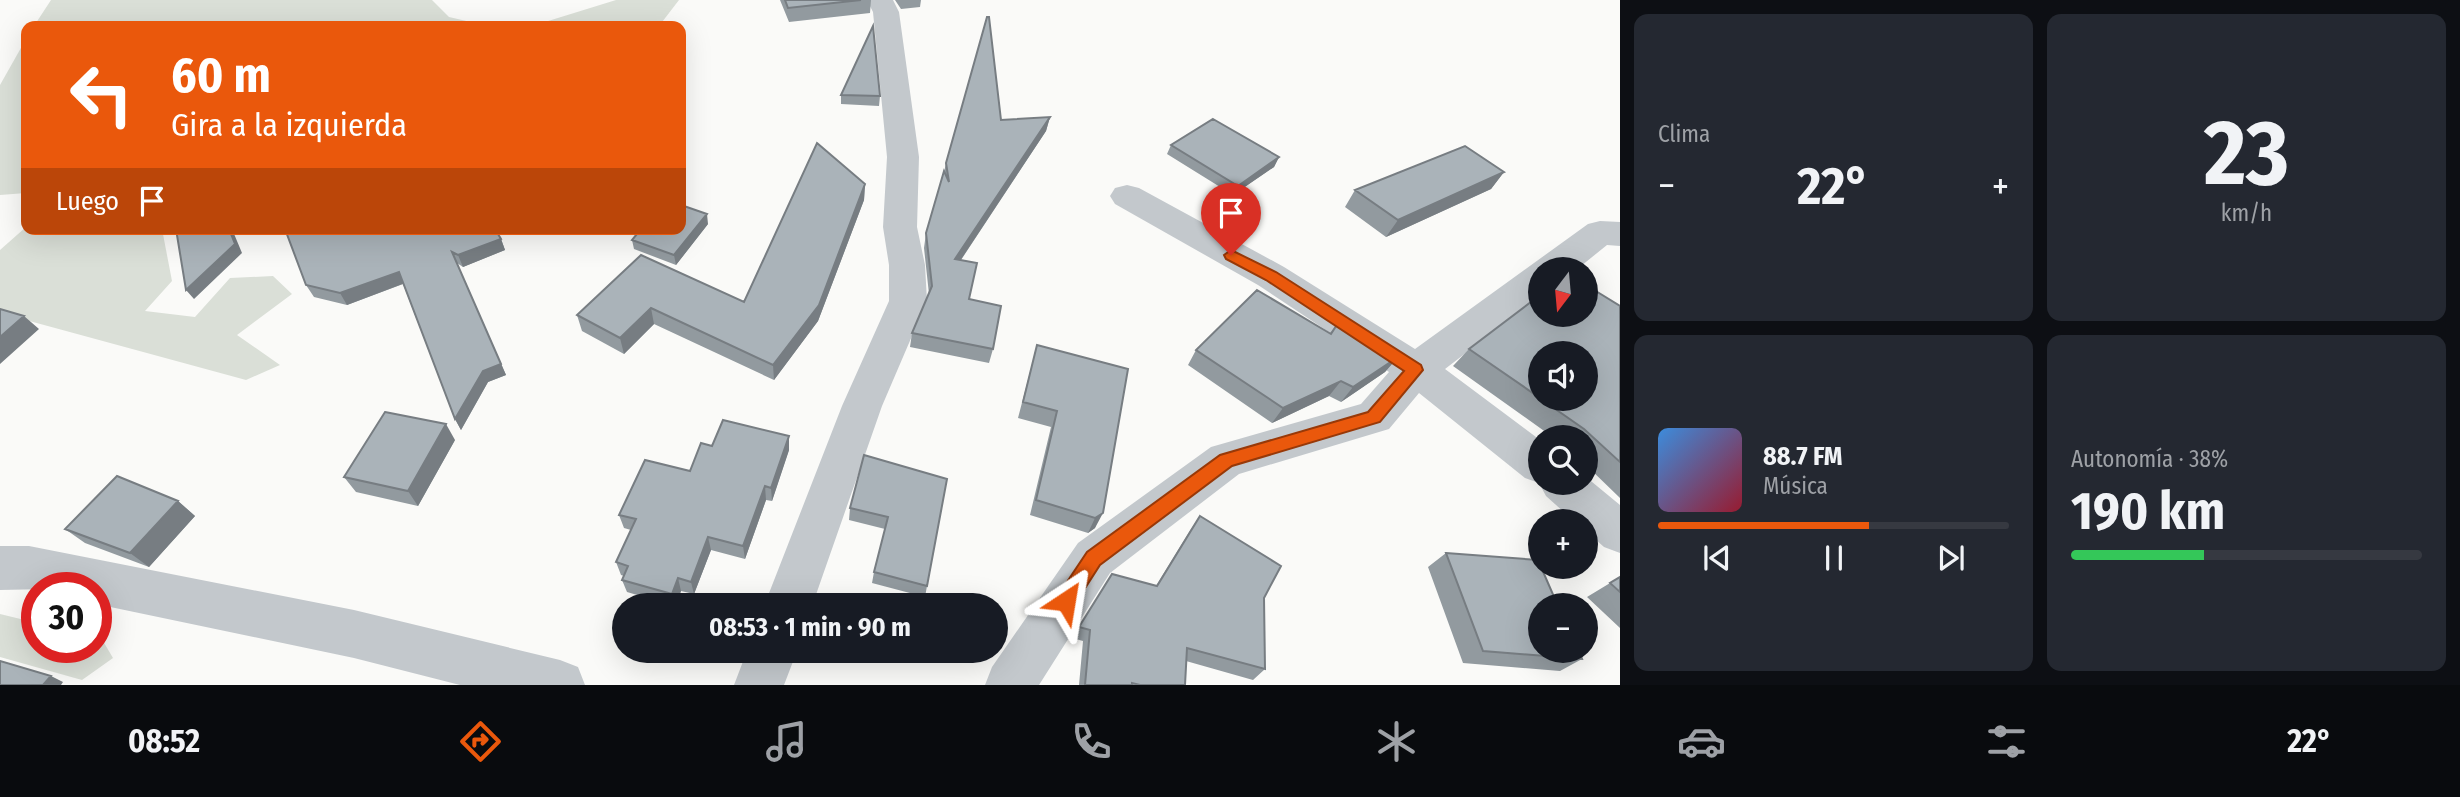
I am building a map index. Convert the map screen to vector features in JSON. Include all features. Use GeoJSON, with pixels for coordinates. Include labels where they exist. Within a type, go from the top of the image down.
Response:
{"type":"FeatureCollection","features":[{"type":"Feature","properties":{"kind":"street"},"geometry":{"type":"LineString","coordinates":[[794,593],[862,406],[908,301],[907,265],[900,227],[903,157],[886,12],[880,0]]}},
{"type":"Feature","properties":{"kind":"street"},"geometry":{"type":"LineString","coordinates":[[1127,197],[1271,276],[1415,370],[1493,426],[1528,455]]}},
{"type":"Feature","properties":{"kind":"street"},"geometry":{"type":"LineString","coordinates":[[1568,257],[1600,233],[1620,234]]}},
{"type":"Feature","properties":{"kind":"street"},"geometry":{"type":"LineString","coordinates":[[1010,685],[1094,558],[1226,460],[1374,417],[1415,370],[1528,286]]}},
{"type":"Feature","properties":{"kind":"street"},"geometry":{"type":"LineString","coordinates":[[1575,495],[1620,532]]}},
{"type":"Feature","properties":{"kind":"street"},"geometry":{"type":"LineString","coordinates":[[0,568],[29,568],[354,634],[560,685]]}},
{"type":"Feature","properties":{"kind":"street"},"geometry":{"type":"LineString","coordinates":[[759,685],[767,663]]}},
{"type":"Feature","properties":{"kind":"shaded area"},"geometry":{"type":"Polygon","coordinates":[[[51,0],[432,0],[449,17],[466,21],[37,21],[51,0]]]}},
{"type":"Feature","properties":{"kind":"shaded area"},"geometry":{"type":"Polygon","coordinates":[[[616,0],[679,0],[663,21],[548,21],[616,0]]]}},
{"type":"Feature","properties":{"kind":"shaded area"},"geometry":{"type":"Polygon","coordinates":[[[21,48],[21,193],[0,195],[0,85],[21,48]]]}},
{"type":"Feature","properties":{"kind":"shaded area"},"geometry":{"type":"Polygon","coordinates":[[[21,231],[21,235],[163,235],[172,281],[145,311],[195,317],[230,278],[273,276],[292,294],[237,335],[280,365],[246,380],[0,313],[0,250],[21,231]]]}},
{"type":"Feature","properties":{"kind":"shaded area"},"geometry":{"type":"Polygon","coordinates":[[[0,614],[21,619],[21,663],[0,657],[0,614]]]}},
{"type":"Feature","properties":{"kind":"shaded area"},"geometry":{"type":"Polygon","coordinates":[[[21,663],[106,663],[82,680],[21,663]]]}},
{"type":"Feature","properties":{"kind":"building"},"geometry":{"type":"Polygon","coordinates":[[[785,0],[861,0],[788,8],[785,0]]]}},
{"type":"Feature","properties":{"kind":"building"},"geometry":{"type":"Polygon","coordinates":[[[987,17],[1001,120],[1050,117],[955,259],[977,263],[969,299],[1001,306],[993,349],[912,333],[932,286],[926,233],[944,171],[949,182],[946,163],[987,17]]]}},
{"type":"Feature","properties":{"kind":"building"},"geometry":{"type":"Polygon","coordinates":[[[873,26],[880,96],[841,95],[873,26]]]}},
{"type":"Feature","properties":{"kind":"building"},"geometry":{"type":"Polygon","coordinates":[[[1213,119],[1279,157],[1238,186],[1171,145],[1213,119]]]}},
{"type":"Feature","properties":{"kind":"building"},"geometry":{"type":"Polygon","coordinates":[[[817,143],[865,184],[819,305],[773,365],[651,308],[620,338],[577,315],[641,255],[744,302],[817,143]]]}},
{"type":"Feature","properties":{"kind":"building"},"geometry":{"type":"Polygon","coordinates":[[[1465,146],[1504,172],[1398,220],[1355,190],[1465,146]]]}},
{"type":"Feature","properties":{"kind":"building"},"geometry":{"type":"Polygon","coordinates":[[[686,207],[707,214],[674,255],[632,240],[636,235],[686,235],[686,207]]]}},
{"type":"Feature","properties":{"kind":"building"},"geometry":{"type":"Polygon","coordinates":[[[177,235],[231,235],[235,244],[186,290],[177,235]]]}},
{"type":"Feature","properties":{"kind":"building"},"geometry":{"type":"Polygon","coordinates":[[[287,235],[499,235],[501,239],[458,255],[452,252],[501,364],[483,371],[455,419],[399,272],[340,293],[306,285],[287,235]]]}},
{"type":"Feature","properties":{"kind":"building"},"geometry":{"type":"Polygon","coordinates":[[[1257,290],[1331,334],[1340,320],[1398,357],[1353,387],[1341,381],[1283,408],[1196,350],[1257,290]]]}},
{"type":"Feature","properties":{"kind":"building"},"geometry":{"type":"Polygon","coordinates":[[[1598,292],[1620,306],[1620,462],[1598,442],[1598,425],[1578,425],[1558,411],[1598,411],[1598,341],[1528,341],[1528,390],[1469,349],[1528,304],[1528,327],[1598,327],[1598,292]]]}},
{"type":"Feature","properties":{"kind":"building"},"geometry":{"type":"Polygon","coordinates":[[[0,309],[24,316],[0,337],[0,309]]]}},
{"type":"Feature","properties":{"kind":"building"},"geometry":{"type":"Polygon","coordinates":[[[1037,345],[1128,369],[1103,513],[1095,518],[1036,500],[1057,411],[1023,402],[1037,345]]]}},
{"type":"Feature","properties":{"kind":"building"},"geometry":{"type":"Polygon","coordinates":[[[385,412],[446,424],[408,491],[344,477],[385,412]]]}},
{"type":"Feature","properties":{"kind":"building"},"geometry":{"type":"Polygon","coordinates":[[[723,420],[789,436],[771,488],[765,486],[743,546],[708,537],[691,582],[678,578],[672,593],[622,580],[628,566],[616,562],[636,519],[619,515],[645,460],[690,471],[701,443],[712,446],[723,420]]]}},
{"type":"Feature","properties":{"kind":"building"},"geometry":{"type":"Polygon","coordinates":[[[864,455],[947,479],[927,586],[874,572],[888,517],[850,508],[864,455]]]}},
{"type":"Feature","properties":{"kind":"building"},"geometry":{"type":"Polygon","coordinates":[[[117,476],[178,501],[130,553],[65,529],[117,476]]]}},
{"type":"Feature","properties":{"kind":"building"},"geometry":{"type":"Polygon","coordinates":[[[1200,516],[1281,566],[1264,598],[1265,669],[1187,648],[1185,685],[1085,685],[1090,630],[1079,627],[1112,574],[1157,586],[1200,516]]]}},
{"type":"Feature","properties":{"kind":"building"},"geometry":{"type":"Polygon","coordinates":[[[1446,553],[1528,559],[1528,579],[1546,579],[1552,593],[1528,593],[1528,655],[1483,651],[1446,553]]]}},
{"type":"Feature","properties":{"kind":"building"},"geometry":{"type":"Polygon","coordinates":[[[1620,577],[1620,592],[1610,583],[1620,577]]]}},
{"type":"Feature","properties":{"kind":"building"},"geometry":{"type":"Polygon","coordinates":[[[0,661],[51,676],[43,685],[0,685],[0,661]]]}},
{"type":"Feature","properties":{"kind":"route"},"geometry":{"type":"LineString","coordinates":[[1066,601],[1094,558],[1226,460],[1374,417],[1415,370],[1271,276],[1231,255]]}}]}
